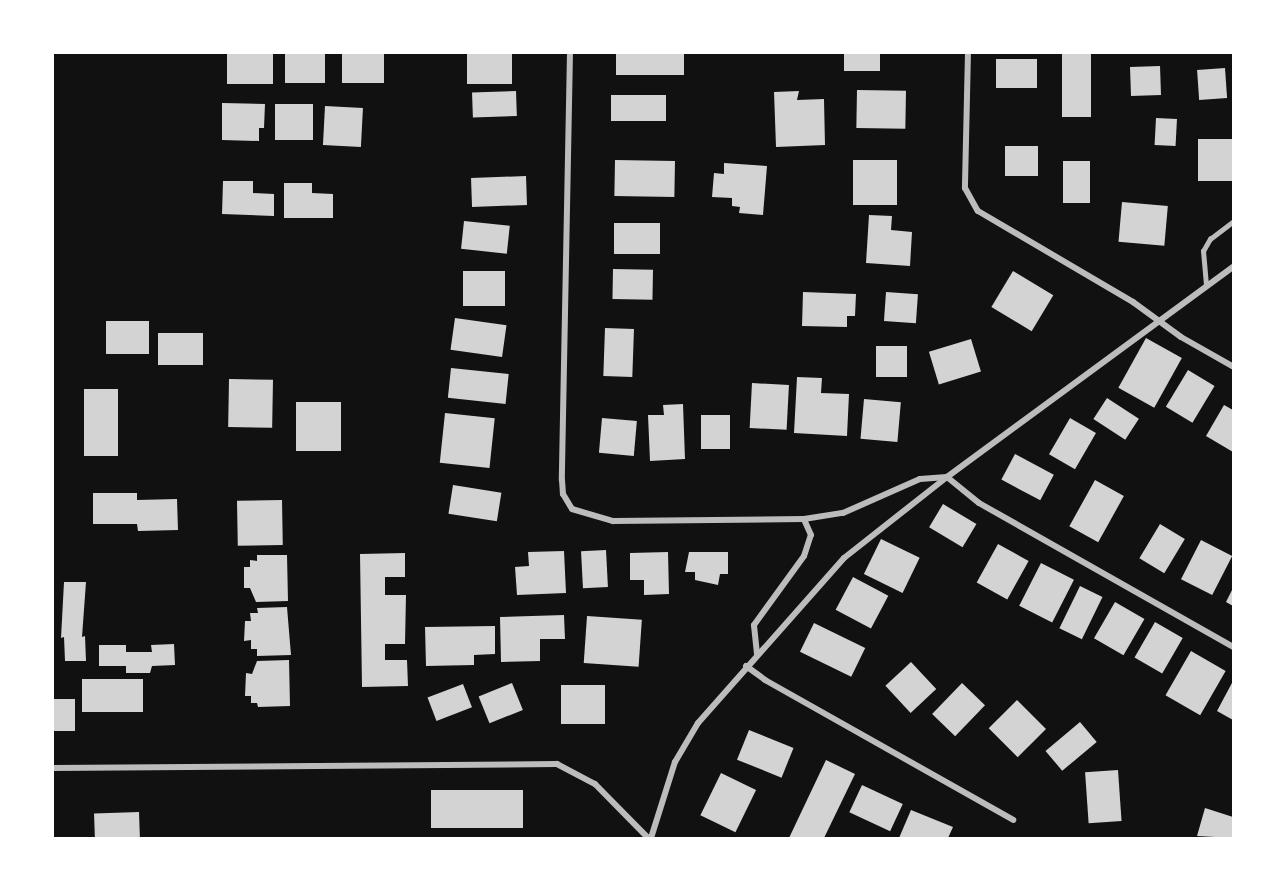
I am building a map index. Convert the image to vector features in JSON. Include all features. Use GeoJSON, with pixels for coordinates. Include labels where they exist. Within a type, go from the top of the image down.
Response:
{"type":"FeatureCollection","features":[{"type":"Feature","properties":{"kind":"street"},"geometry":{"type":"LineString","coordinates":[[570,52],[563,494],[572,508],[613,521],[804,519],[843,513],[920,479],[947,477],[979,503],[1233,647]]}},
{"type":"Feature","properties":{"kind":"street"},"geometry":{"type":"LineString","coordinates":[[968,52],[965,188],[978,210],[1159,318],[1181,337],[1233,367]]}},
{"type":"Feature","properties":{"kind":"street"},"geometry":{"type":"LineString","coordinates":[[52,768],[557,764],[595,784],[649,838],[675,762],[698,723],[746,666],[844,558],[947,477],[1159,318],[1233,266]]}},
{"type":"Feature","properties":{"kind":"street"},"geometry":{"type":"LineString","coordinates":[[757,654],[754,625],[804,556],[811,535],[804,519]]}},
{"type":"Feature","properties":{"kind":"street"},"geometry":{"type":"LineString","coordinates":[[746,666],[765,680],[1013,820]]}},
{"type":"Feature","properties":{"kind":"lane"},"geometry":{"type":"LineString","coordinates":[[1206,285],[1203,251],[1210,239],[1233,221]]}},
{"type":"Feature","properties":{"kind":"building"},"geometry":{"type":"Polygon","coordinates":[[[227,52],[273,52],[273,84],[227,84],[227,52]]]}},
{"type":"Feature","properties":{"kind":"building"},"geometry":{"type":"Polygon","coordinates":[[[285,52],[325,52],[325,83],[285,83],[285,52]]]}},
{"type":"Feature","properties":{"kind":"building"},"geometry":{"type":"Polygon","coordinates":[[[342,52],[384,52],[384,83],[342,83],[342,52]]]}},
{"type":"Feature","properties":{"kind":"building"},"geometry":{"type":"Polygon","coordinates":[[[467,52],[512,52],[512,84],[467,84],[467,52]]]}},
{"type":"Feature","properties":{"kind":"building"},"geometry":{"type":"Polygon","coordinates":[[[616,52],[684,52],[684,75],[616,75],[616,52]]]}},
{"type":"Feature","properties":{"kind":"building"},"geometry":{"type":"Polygon","coordinates":[[[844,52],[880,52],[880,71],[844,71],[844,52]]]}},
{"type":"Feature","properties":{"kind":"building"},"geometry":{"type":"Polygon","coordinates":[[[1062,52],[1091,52],[1091,117],[1062,117],[1062,52]]]}},
{"type":"Feature","properties":{"kind":"building"},"geometry":{"type":"Polygon","coordinates":[[[996,59],[1037,59],[1037,88],[996,88],[996,59]]]}},
{"type":"Feature","properties":{"kind":"building"},"geometry":{"type":"Polygon","coordinates":[[[1160,66],[1161,95],[1131,96],[1130,67],[1160,66]]]}},
{"type":"Feature","properties":{"kind":"building"},"geometry":{"type":"Polygon","coordinates":[[[1225,68],[1227,98],[1199,100],[1197,70],[1225,68]]]}},
{"type":"Feature","properties":{"kind":"building"},"geometry":{"type":"Polygon","coordinates":[[[857,90],[906,91],[905,129],[856,128],[857,90]]]}},
{"type":"Feature","properties":{"kind":"building"},"geometry":{"type":"Polygon","coordinates":[[[516,91],[517,116],[473,118],[472,93],[516,91]]]}},
{"type":"Feature","properties":{"kind":"building"},"geometry":{"type":"Polygon","coordinates":[[[799,91],[797,100],[824,99],[825,145],[776,147],[774,92],[799,91]]]}},
{"type":"Feature","properties":{"kind":"building"},"geometry":{"type":"Polygon","coordinates":[[[611,95],[666,95],[666,121],[611,121],[611,95]]]}},
{"type":"Feature","properties":{"kind":"building"},"geometry":{"type":"Polygon","coordinates":[[[222,103],[265,104],[264,128],[259,128],[259,141],[222,140],[222,103]]]}},
{"type":"Feature","properties":{"kind":"building"},"geometry":{"type":"Polygon","coordinates":[[[275,104],[313,104],[313,140],[275,140],[275,104]]]}},
{"type":"Feature","properties":{"kind":"building"},"geometry":{"type":"Polygon","coordinates":[[[325,106],[363,108],[361,147],[323,145],[325,106]]]}},
{"type":"Feature","properties":{"kind":"building"},"geometry":{"type":"Polygon","coordinates":[[[1156,118],[1177,119],[1176,146],[1155,145],[1156,118]]]}},
{"type":"Feature","properties":{"kind":"building"},"geometry":{"type":"Polygon","coordinates":[[[1198,139],[1233,139],[1233,181],[1198,181],[1198,139]]]}},
{"type":"Feature","properties":{"kind":"building"},"geometry":{"type":"Polygon","coordinates":[[[1005,146],[1038,146],[1038,176],[1005,176],[1005,146]]]}},
{"type":"Feature","properties":{"kind":"building"},"geometry":{"type":"Polygon","coordinates":[[[615,160],[675,161],[674,197],[614,196],[615,160]]]}},
{"type":"Feature","properties":{"kind":"building"},"geometry":{"type":"Polygon","coordinates":[[[853,160],[897,160],[897,205],[853,205],[853,160]]]}},
{"type":"Feature","properties":{"kind":"building"},"geometry":{"type":"Polygon","coordinates":[[[1063,161],[1090,161],[1090,203],[1063,203],[1063,161]]]}},
{"type":"Feature","properties":{"kind":"building"},"geometry":{"type":"Polygon","coordinates":[[[724,163],[767,166],[763,215],[739,213],[740,207],[732,206],[732,198],[712,197],[714,173],[724,174],[724,163]]]}},
{"type":"Feature","properties":{"kind":"building"},"geometry":{"type":"Polygon","coordinates":[[[526,176],[527,205],[472,207],[471,178],[526,176]]]}},
{"type":"Feature","properties":{"kind":"building"},"geometry":{"type":"Polygon","coordinates":[[[223,181],[253,181],[253,193],[274,194],[274,216],[222,214],[223,181]]]}},
{"type":"Feature","properties":{"kind":"building"},"geometry":{"type":"Polygon","coordinates":[[[284,183],[312,183],[312,193],[333,194],[333,218],[284,218],[284,183]]]}},
{"type":"Feature","properties":{"kind":"building"},"geometry":{"type":"Polygon","coordinates":[[[1122,202],[1168,206],[1164,246],[1119,242],[1122,202]]]}},
{"type":"Feature","properties":{"kind":"building"},"geometry":{"type":"Polygon","coordinates":[[[869,215],[892,216],[891,230],[912,232],[910,266],[866,263],[869,215]]]}},
{"type":"Feature","properties":{"kind":"building"},"geometry":{"type":"Polygon","coordinates":[[[464,221],[510,226],[507,254],[461,249],[464,221]]]}},
{"type":"Feature","properties":{"kind":"building"},"geometry":{"type":"Polygon","coordinates":[[[614,223],[660,223],[660,254],[614,254],[614,223]]]}},
{"type":"Feature","properties":{"kind":"building"},"geometry":{"type":"Polygon","coordinates":[[[613,269],[653,270],[652,300],[612,299],[613,269]]]}},
{"type":"Feature","properties":{"kind":"building"},"geometry":{"type":"Polygon","coordinates":[[[463,271],[505,271],[505,306],[463,306],[463,271]]]}},
{"type":"Feature","properties":{"kind":"building"},"geometry":{"type":"Polygon","coordinates":[[[1013,271],[1053,295],[1032,331],[991,307],[1013,271]]]}},
{"type":"Feature","properties":{"kind":"building"},"geometry":{"type":"Polygon","coordinates":[[[803,292],[856,294],[855,316],[847,316],[847,327],[802,326],[803,292]]]}},
{"type":"Feature","properties":{"kind":"building"},"geometry":{"type":"Polygon","coordinates":[[[886,292],[918,294],[916,323],[884,321],[886,292]]]}},
{"type":"Feature","properties":{"kind":"building"},"geometry":{"type":"Polygon","coordinates":[[[455,318],[506,325],[502,357],[451,350],[455,318]]]}},
{"type":"Feature","properties":{"kind":"building"},"geometry":{"type":"Polygon","coordinates":[[[106,321],[149,321],[149,354],[106,354],[106,321]]]}},
{"type":"Feature","properties":{"kind":"building"},"geometry":{"type":"Polygon","coordinates":[[[605,328],[634,329],[632,377],[603,376],[605,328]]]}},
{"type":"Feature","properties":{"kind":"building"},"geometry":{"type":"Polygon","coordinates":[[[158,333],[203,333],[203,365],[158,365],[158,333]]]}},
{"type":"Feature","properties":{"kind":"building"},"geometry":{"type":"Polygon","coordinates":[[[1146,338],[1182,358],[1154,408],[1118,388],[1146,338]]]}},
{"type":"Feature","properties":{"kind":"building"},"geometry":{"type":"Polygon","coordinates":[[[971,339],[981,372],[939,384],[929,352],[971,339]]]}},
{"type":"Feature","properties":{"kind":"building"},"geometry":{"type":"Polygon","coordinates":[[[876,346],[907,346],[907,377],[876,377],[876,346]]]}},
{"type":"Feature","properties":{"kind":"building"},"geometry":{"type":"Polygon","coordinates":[[[451,368],[509,374],[506,404],[448,398],[451,368]]]}},
{"type":"Feature","properties":{"kind":"building"},"geometry":{"type":"Polygon","coordinates":[[[1188,370],[1215,386],[1192,423],[1166,407],[1188,370]]]}},
{"type":"Feature","properties":{"kind":"building"},"geometry":{"type":"Polygon","coordinates":[[[797,377],[822,378],[821,393],[849,394],[847,436],[794,433],[797,377]]]}},
{"type":"Feature","properties":{"kind":"building"},"geometry":{"type":"Polygon","coordinates":[[[229,379],[273,380],[272,428],[228,427],[229,379]]]}},
{"type":"Feature","properties":{"kind":"building"},"geometry":{"type":"Polygon","coordinates":[[[752,383],[789,385],[787,430],[750,428],[752,383]]]}},
{"type":"Feature","properties":{"kind":"building"},"geometry":{"type":"Polygon","coordinates":[[[84,389],[118,389],[118,456],[84,456],[84,389]]]}},
{"type":"Feature","properties":{"kind":"building"},"geometry":{"type":"Polygon","coordinates":[[[1107,398],[1139,419],[1125,440],[1093,419],[1107,398]]]}},
{"type":"Feature","properties":{"kind":"building"},"geometry":{"type":"Polygon","coordinates":[[[864,399],[901,402],[897,442],[861,439],[864,399]]]}},
{"type":"Feature","properties":{"kind":"building"},"geometry":{"type":"Polygon","coordinates":[[[296,402],[341,402],[341,451],[296,451],[296,402]]]}},
{"type":"Feature","properties":{"kind":"building"},"geometry":{"type":"Polygon","coordinates":[[[683,404],[685,459],[650,461],[648,415],[664,415],[663,405],[683,404]]]}},
{"type":"Feature","properties":{"kind":"building"},"geometry":{"type":"Polygon","coordinates":[[[1224,405],[1233,410],[1233,452],[1206,436],[1224,405]]]}},
{"type":"Feature","properties":{"kind":"building"},"geometry":{"type":"Polygon","coordinates":[[[445,413],[495,418],[489,468],[440,463],[445,413]]]}},
{"type":"Feature","properties":{"kind":"building"},"geometry":{"type":"Polygon","coordinates":[[[701,415],[730,415],[730,449],[701,449],[701,415]]]}},
{"type":"Feature","properties":{"kind":"building"},"geometry":{"type":"Polygon","coordinates":[[[602,418],[637,421],[634,456],[599,453],[602,418]]]}},
{"type":"Feature","properties":{"kind":"building"},"geometry":{"type":"Polygon","coordinates":[[[1070,418],[1096,433],[1075,469],[1049,454],[1070,418]]]}},
{"type":"Feature","properties":{"kind":"building"},"geometry":{"type":"Polygon","coordinates":[[[1015,454],[1054,475],[1040,500],[1001,480],[1015,454]]]}},
{"type":"Feature","properties":{"kind":"building"},"geometry":{"type":"Polygon","coordinates":[[[1095,480],[1124,496],[1098,542],[1069,526],[1095,480]]]}},
{"type":"Feature","properties":{"kind":"building"},"geometry":{"type":"Polygon","coordinates":[[[453,485],[501,493],[497,521],[448,514],[453,485]]]}},
{"type":"Feature","properties":{"kind":"building"},"geometry":{"type":"Polygon","coordinates":[[[93,493],[137,493],[137,500],[177,499],[178,530],[138,531],[137,524],[93,524],[93,493]]]}},
{"type":"Feature","properties":{"kind":"building"},"geometry":{"type":"Polygon","coordinates":[[[282,500],[283,545],[238,546],[237,501],[282,500]]]}},
{"type":"Feature","properties":{"kind":"building"},"geometry":{"type":"Polygon","coordinates":[[[943,504],[976,524],[963,547],[929,527],[943,504]]]}},
{"type":"Feature","properties":{"kind":"building"},"geometry":{"type":"Polygon","coordinates":[[[1160,524],[1185,539],[1164,573],[1139,558],[1160,524]]]}},
{"type":"Feature","properties":{"kind":"building"},"geometry":{"type":"Polygon","coordinates":[[[881,539],[920,558],[903,593],[864,574],[881,539]]]}},
{"type":"Feature","properties":{"kind":"building"},"geometry":{"type":"Polygon","coordinates":[[[1201,540],[1232,556],[1212,595],[1181,579],[1201,540]]]}},
{"type":"Feature","properties":{"kind":"building"},"geometry":{"type":"Polygon","coordinates":[[[998,544],[1029,561],[1007,599],[977,582],[998,544]]]}},
{"type":"Feature","properties":{"kind":"building"},"geometry":{"type":"Polygon","coordinates":[[[606,550],[608,587],[583,588],[581,551],[606,550]]]}},
{"type":"Feature","properties":{"kind":"building"},"geometry":{"type":"Polygon","coordinates":[[[564,551],[566,593],[517,595],[515,567],[529,566],[528,552],[564,551]]]}},
{"type":"Feature","properties":{"kind":"building"},"geometry":{"type":"Polygon","coordinates":[[[668,552],[669,594],[644,595],[644,580],[630,580],[630,553],[668,552]]]}},
{"type":"Feature","properties":{"kind":"building"},"geometry":{"type":"Polygon","coordinates":[[[689,552],[728,552],[728,574],[720,574],[718,585],[695,580],[695,572],[685,572],[689,552]]]}},
{"type":"Feature","properties":{"kind":"building"},"geometry":{"type":"Polygon","coordinates":[[[405,553],[405,577],[385,577],[385,595],[406,595],[405,644],[385,644],[385,660],[407,660],[408,686],[362,687],[360,554],[405,553]]]}},
{"type":"Feature","properties":{"kind":"building"},"geometry":{"type":"Polygon","coordinates":[[[257,555],[287,555],[288,601],[256,602],[250,588],[244,588],[244,567],[250,567],[250,560],[257,561],[257,555]]]}},
{"type":"Feature","properties":{"kind":"building"},"geometry":{"type":"Polygon","coordinates":[[[1041,563],[1074,580],[1052,623],[1019,606],[1041,563]]]}},
{"type":"Feature","properties":{"kind":"building"},"geometry":{"type":"Polygon","coordinates":[[[853,577],[888,596],[871,628],[836,610],[853,577]]]}},
{"type":"Feature","properties":{"kind":"building"},"geometry":{"type":"Polygon","coordinates":[[[64,582],[86,582],[82,637],[85,636],[86,661],[65,661],[64,637],[61,638],[64,582]]]}},
{"type":"Feature","properties":{"kind":"building"},"geometry":{"type":"Polygon","coordinates":[[[1080,586],[1102,597],[1082,639],[1059,628],[1080,586]]]}},
{"type":"Feature","properties":{"kind":"building"},"geometry":{"type":"Polygon","coordinates":[[[1233,588],[1233,606],[1226,602],[1233,588]]]}},
{"type":"Feature","properties":{"kind":"building"},"geometry":{"type":"Polygon","coordinates":[[[1115,602],[1144,619],[1123,655],[1094,638],[1115,602]]]}},
{"type":"Feature","properties":{"kind":"building"},"geometry":{"type":"Polygon","coordinates":[[[287,607],[291,655],[257,656],[257,649],[251,649],[251,640],[244,641],[245,621],[251,621],[250,613],[258,613],[257,608],[287,607]]]}},
{"type":"Feature","properties":{"kind":"building"},"geometry":{"type":"Polygon","coordinates":[[[564,615],[565,639],[540,639],[540,661],[501,662],[500,617],[564,615]]]}},
{"type":"Feature","properties":{"kind":"building"},"geometry":{"type":"Polygon","coordinates":[[[587,616],[642,620],[639,667],[584,663],[587,616]]]}},
{"type":"Feature","properties":{"kind":"building"},"geometry":{"type":"Polygon","coordinates":[[[1155,622],[1183,638],[1162,674],[1134,658],[1155,622]]]}},
{"type":"Feature","properties":{"kind":"building"},"geometry":{"type":"Polygon","coordinates":[[[814,623],[865,648],[851,677],[800,652],[814,623]]]}},
{"type":"Feature","properties":{"kind":"building"},"geometry":{"type":"Polygon","coordinates":[[[495,626],[495,654],[474,655],[474,665],[426,666],[425,627],[495,626]]]}},
{"type":"Feature","properties":{"kind":"building"},"geometry":{"type":"Polygon","coordinates":[[[174,644],[175,665],[152,666],[150,673],[126,673],[126,666],[99,666],[99,645],[126,645],[126,652],[152,652],[151,645],[174,644]]]}},
{"type":"Feature","properties":{"kind":"building"},"geometry":{"type":"Polygon","coordinates":[[[1191,651],[1226,671],[1200,715],[1166,695],[1191,651]]]}},
{"type":"Feature","properties":{"kind":"building"},"geometry":{"type":"Polygon","coordinates":[[[289,660],[290,706],[258,707],[257,703],[251,703],[251,696],[245,696],[246,673],[252,674],[257,661],[289,660]]]}},
{"type":"Feature","properties":{"kind":"building"},"geometry":{"type":"Polygon","coordinates":[[[911,662],[936,689],[911,713],[885,686],[911,662]]]}},
{"type":"Feature","properties":{"kind":"building"},"geometry":{"type":"Polygon","coordinates":[[[82,679],[143,679],[143,712],[82,712],[82,679]]]}},
{"type":"Feature","properties":{"kind":"building"},"geometry":{"type":"Polygon","coordinates":[[[1233,681],[1233,720],[1217,711],[1233,681]]]}},
{"type":"Feature","properties":{"kind":"building"},"geometry":{"type":"Polygon","coordinates":[[[512,683],[523,710],[489,723],[479,696],[512,683]]]}},
{"type":"Feature","properties":{"kind":"building"},"geometry":{"type":"Polygon","coordinates":[[[962,683],[985,705],[955,736],[932,714],[962,683]]]}},
{"type":"Feature","properties":{"kind":"building"},"geometry":{"type":"Polygon","coordinates":[[[463,684],[472,707],[436,721],[428,698],[463,684]]]}},
{"type":"Feature","properties":{"kind":"building"},"geometry":{"type":"Polygon","coordinates":[[[561,685],[605,685],[605,724],[561,724],[561,685]]]}},
{"type":"Feature","properties":{"kind":"building"},"geometry":{"type":"Polygon","coordinates":[[[52,699],[75,699],[75,731],[52,731],[52,699]]]}},
{"type":"Feature","properties":{"kind":"building"},"geometry":{"type":"Polygon","coordinates":[[[1017,700],[1046,729],[1018,757],[989,728],[1017,700]]]}},
{"type":"Feature","properties":{"kind":"building"},"geometry":{"type":"Polygon","coordinates":[[[1080,722],[1097,742],[1062,771],[1046,751],[1080,722]]]}},
{"type":"Feature","properties":{"kind":"building"},"geometry":{"type":"Polygon","coordinates":[[[749,730],[794,748],[782,778],[737,760],[749,730]]]}},
{"type":"Feature","properties":{"kind":"building"},"geometry":{"type":"Polygon","coordinates":[[[826,760],[855,774],[824,838],[789,838],[826,760]]]}},
{"type":"Feature","properties":{"kind":"building"},"geometry":{"type":"Polygon","coordinates":[[[1118,770],[1122,821],[1089,823],[1085,772],[1118,770]]]}},
{"type":"Feature","properties":{"kind":"building"},"geometry":{"type":"Polygon","coordinates":[[[721,773],[756,790],[735,832],[700,815],[721,773]]]}},
{"type":"Feature","properties":{"kind":"building"},"geometry":{"type":"Polygon","coordinates":[[[862,785],[903,804],[890,831],[849,812],[862,785]]]}},
{"type":"Feature","properties":{"kind":"building"},"geometry":{"type":"Polygon","coordinates":[[[431,790],[523,790],[523,828],[431,828],[431,790]]]}},
{"type":"Feature","properties":{"kind":"building"},"geometry":{"type":"Polygon","coordinates":[[[1205,808],[1233,817],[1233,838],[1197,836],[1205,808]]]}},
{"type":"Feature","properties":{"kind":"building"},"geometry":{"type":"Polygon","coordinates":[[[911,810],[953,827],[948,838],[899,838],[911,810]]]}},
{"type":"Feature","properties":{"kind":"building"},"geometry":{"type":"Polygon","coordinates":[[[139,812],[140,838],[95,838],[94,814],[139,812]]]}}]}
